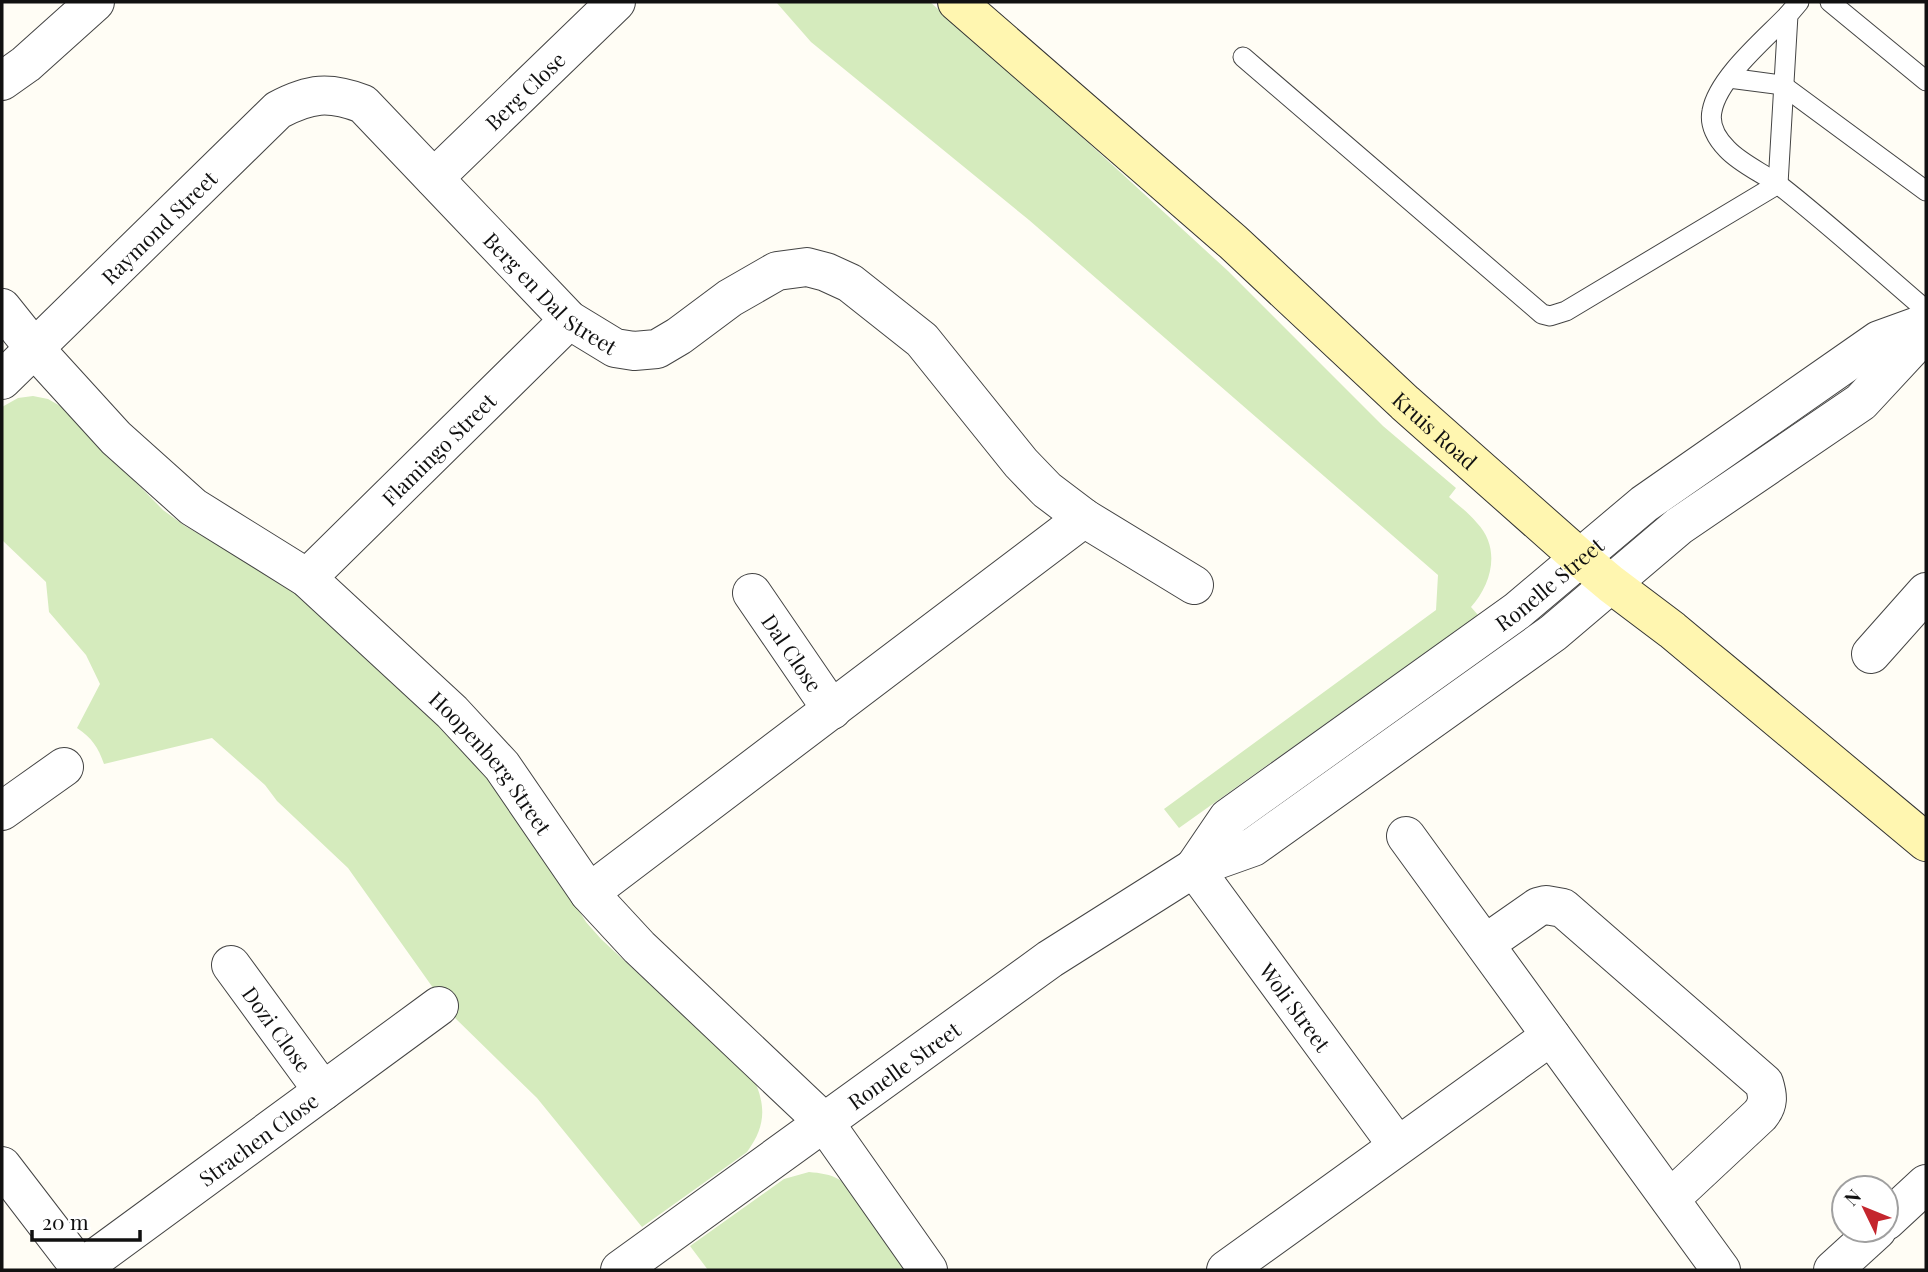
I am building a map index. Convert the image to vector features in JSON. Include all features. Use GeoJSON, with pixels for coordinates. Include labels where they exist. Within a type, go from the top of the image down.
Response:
{"type":"FeatureCollection","features":[{"type":"Feature","properties":{"kind":"street"},"geometry":{"type":"LineString","coordinates":[[2,81],[26,64],[95,2]]}},
{"type":"Feature","properties":{"kind":"street","name":"Berg Close"},"geometry":{"type":"LineString","coordinates":[[434,177],[616,2]]}},
{"type":"Feature","properties":{"kind":"street","name":"Kruis Road"},"geometry":{"type":"LineString","coordinates":[[957,2],[1233,242],[1405,403],[1580,558],[1672,630],[1926,842]]}},
{"type":"Feature","properties":{"kind":"street","name":"Berg en Dal Street"},"geometry":{"type":"LineString","coordinates":[[328,94],[363,104],[569,320],[615,348],[634,351],[657,349],[730,298],[777,271],[807,267],[850,282],[922,340],[1021,463],[1047,490],[1084,518],[1194,585]]}},
{"type":"Feature","properties":{"kind":"street","name":"Raymond Street"},"geometry":{"type":"LineString","coordinates":[[2,380],[278,110],[302,97],[328,94]]}},
{"type":"Feature","properties":{"kind":"street","name":"Hoopenberg Street"},"geometry":{"type":"LineString","coordinates":[[2,309],[116,438],[193,507],[307,578],[452,712],[502,766],[589,892],[639,947],[824,1122],[928,1270]]}},
{"type":"Feature","properties":{"kind":"street","name":"Flamingo Street"},"geometry":{"type":"LineString","coordinates":[[307,578],[569,320]]}},
{"type":"Feature","properties":{"kind":"street","name":"Ronelle Street"},"geometry":{"type":"LineString","coordinates":[[1195,868],[1228,818],[1517,611],[1644,504],[1879,340],[1926,323]]}},
{"type":"Feature","properties":{"kind":"street","name":"Ronelle Street"},"geometry":{"type":"LineString","coordinates":[[620,1270],[1050,959],[1195,868],[1253,847],[1553,633],[1679,526],[1861,402],[1926,332]]}},
{"type":"Feature","properties":{"kind":"street"},"geometry":{"type":"LineString","coordinates":[[589,892],[1084,518]]}},
{"type":"Feature","properties":{"kind":"street"},"geometry":{"type":"LineString","coordinates":[[1871,654],[1926,592]]}},
{"type":"Feature","properties":{"kind":"street","name":"Dal Close"},"geometry":{"type":"LineString","coordinates":[[752,593],[832,710]]}},
{"type":"Feature","properties":{"kind":"street"},"geometry":{"type":"LineString","coordinates":[[2,811],[64,767]]}},
{"type":"Feature","properties":{"kind":"street"},"geometry":{"type":"LineString","coordinates":[[1406,836],[1721,1270]]}},
{"type":"Feature","properties":{"kind":"street","name":"Woli Street"},"geometry":{"type":"LineString","coordinates":[[1195,868],[1397,1145]]}},
{"type":"Feature","properties":{"kind":"street"},"geometry":{"type":"LineString","coordinates":[[1485,944],[1538,907],[1546,905],[1563,908],[1764,1083],[1768,1094],[1765,1109],[1670,1199]]}},
{"type":"Feature","properties":{"kind":"street","name":"Dozi Close"},"geometry":{"type":"LineString","coordinates":[[231,965],[323,1091]]}},
{"type":"Feature","properties":{"kind":"street","name":"Strachen Close"},"geometry":{"type":"LineString","coordinates":[[80,1269],[439,1006]]}},
{"type":"Feature","properties":{"kind":"street"},"geometry":{"type":"LineString","coordinates":[[1226,1270],[1551,1036]]}},
{"type":"Feature","properties":{"kind":"street"},"geometry":{"type":"LineString","coordinates":[[2,1166],[80,1269]]}},
{"type":"Feature","properties":{"kind":"street"},"geometry":{"type":"LineString","coordinates":[[1900,1208],[1926,1184]]}},
{"type":"Feature","properties":{"kind":"street"},"geometry":{"type":"LineString","coordinates":[[1833,1270],[1862,1244]]}},
{"type":"Feature","properties":{"kind":"lane"},"geometry":{"type":"LineString","coordinates":[[1830,2],[1926,82]]}},
{"type":"Feature","properties":{"kind":"lane"},"geometry":{"type":"LineString","coordinates":[[1793,9],[1729,78],[1712,110],[1712,124],[1717,138],[1728,152],[1778,184],[1926,310]]}},
{"type":"Feature","properties":{"kind":"lane"},"geometry":{"type":"LineString","coordinates":[[1778,184],[1782,85],[1793,9]]}},
{"type":"Feature","properties":{"kind":"lane"},"geometry":{"type":"LineString","coordinates":[[1243,57],[1542,314],[1550,316],[1566,312],[1778,184]]}},
{"type":"Feature","properties":{"kind":"lane"},"geometry":{"type":"LineString","coordinates":[[1729,78],[1782,85],[1926,191]]}},
{"type":"Feature","properties":{"kind":"green space"},"geometry":{"type":"Polygon","coordinates":[[[776,2],[930,2],[1010,71],[1228,271],[1383,426],[1456,488],[1449,497],[1471,516],[1484,533],[1491,554],[1491,566],[1484,588],[1471,607],[1478,615],[1179,828],[1164,809],[1436,610],[1438,575],[1029,220],[811,42],[776,2]]]}},
{"type":"Feature","properties":{"kind":"green space"},"geometry":{"type":"Polygon","coordinates":[[[33,396],[48,399],[62,407],[163,510],[185,526],[291,587],[476,759],[511,801],[586,922],[755,1082],[761,1101],[762,1118],[757,1135],[747,1152],[642,1227],[537,1098],[453,1016],[348,868],[277,801],[265,785],[212,738],[104,764],[94,743],[77,728],[100,684],[86,655],[49,612],[46,582],[2,540],[2,407],[18,398],[33,396]]]}},
{"type":"Feature","properties":{"kind":"green space"},"geometry":{"type":"Polygon","coordinates":[[[809,1172],[832,1176],[849,1187],[911,1270],[708,1270],[690,1246],[784,1179],[809,1172]]]}}]}
